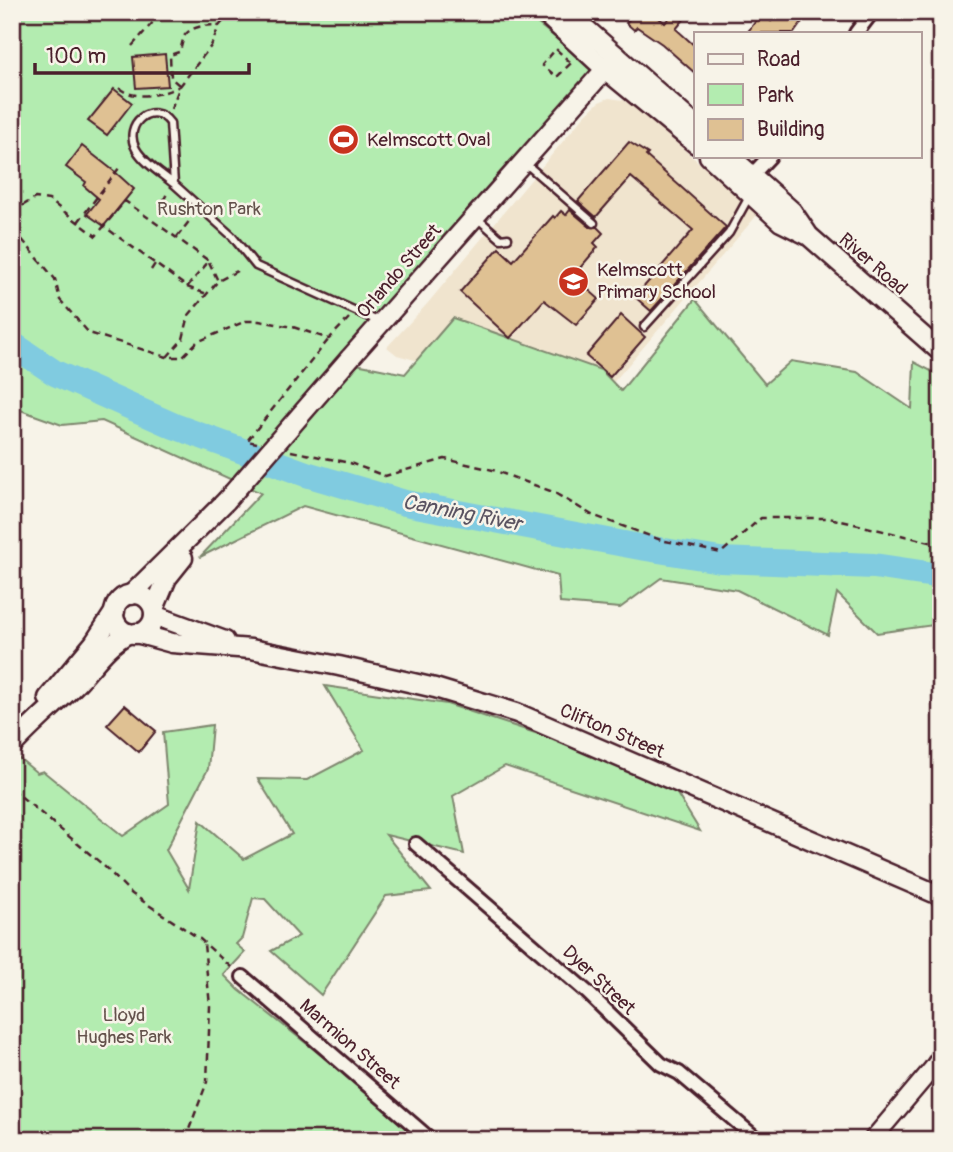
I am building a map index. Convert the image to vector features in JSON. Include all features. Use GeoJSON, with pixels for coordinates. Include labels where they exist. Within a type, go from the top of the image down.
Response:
{"type":"FeatureCollection","features":[{"type":"Feature","properties":{"kind":"main road"},"geometry":{"type":"LineString","coordinates":[[543,12],[694,125]]}},
{"type":"Feature","properties":{"kind":"main road"},"geometry":{"type":"LineString","coordinates":[[567,12],[611,63],[694,142]]}},
{"type":"Feature","properties":{"kind":"main road","name":"Orlando Street"},"geometry":{"type":"LineString","coordinates":[[131,595],[226,501],[611,63]]}},
{"type":"Feature","properties":{"kind":"main road","name":"River Road"},"geometry":{"type":"LineString","coordinates":[[716,158],[742,166],[792,211],[808,236]]}},
{"type":"Feature","properties":{"kind":"main road","name":"River Road"},"geometry":{"type":"LineString","coordinates":[[742,166],[751,193],[781,222],[808,236],[941,352]]}},
{"type":"Feature","properties":{"kind":"main road","name":"Orlando Street"},"geometry":{"type":"LineString","coordinates":[[154,612],[167,578],[213,515]]}},
{"type":"Feature","properties":{"kind":"main road"},"geometry":{"type":"LineString","coordinates":[[12,746],[76,684],[116,640],[148,628],[154,612],[147,598],[131,595],[121,599],[94,643],[47,699],[34,722]]}},
{"type":"Feature","properties":{"kind":"main road"},"geometry":{"type":"LineString","coordinates":[[115,611],[118,625],[133,633]]}},
{"type":"Feature","properties":{"kind":"main road","name":"Clifton Street"},"geometry":{"type":"LineString","coordinates":[[154,612],[185,628],[251,649]]}},
{"type":"Feature","properties":{"kind":"main road","name":"Clifton Street"},"geometry":{"type":"LineString","coordinates":[[133,633],[172,643],[251,649],[339,666],[436,688],[517,713],[941,896]]}},
{"type":"Feature","properties":{"kind":"street"},"geometry":{"type":"LineString","coordinates":[[857,32],[872,12]]}},
{"type":"Feature","properties":{"kind":"street"},"geometry":{"type":"LineString","coordinates":[[742,166],[764,158]]}},
{"type":"Feature","properties":{"kind":"street","name":"Dyer Street"},"geometry":{"type":"LineString","coordinates":[[416,844],[588,993],[661,1065],[679,1073],[758,1140]]}},
{"type":"Feature","properties":{"kind":"street","name":"Marmion Street"},"geometry":{"type":"LineString","coordinates":[[243,977],[431,1140]]}},
{"type":"Feature","properties":{"kind":"street"},"geometry":{"type":"LineString","coordinates":[[872,1140],[941,1056]]}},
{"type":"Feature","properties":{"kind":"lane"},"geometry":{"type":"LineString","coordinates":[[172,187],[170,123],[159,115],[145,115],[132,131],[135,148],[172,187],[232,236],[256,266],[381,323]]}},
{"type":"Feature","properties":{"kind":"lane"},"geometry":{"type":"LineString","coordinates":[[524,162],[594,223]]}},
{"type":"Feature","properties":{"kind":"lane"},"geometry":{"type":"LineString","coordinates":[[644,327],[729,233],[751,193]]}},
{"type":"Feature","properties":{"kind":"lane"},"geometry":{"type":"LineString","coordinates":[[475,217],[501,239],[508,239]]}},
{"type":"Feature","properties":{"kind":"path"},"geometry":{"type":"LineString","coordinates":[[132,46],[162,12]]}},
{"type":"Feature","properties":{"kind":"path"},"geometry":{"type":"LineString","coordinates":[[172,106],[180,86],[211,46],[219,26],[230,12]]}},
{"type":"Feature","properties":{"kind":"path"},"geometry":{"type":"LineString","coordinates":[[180,86],[171,78],[170,55],[179,52],[188,33],[207,25],[219,26]]}},
{"type":"Feature","properties":{"kind":"path"},"geometry":{"type":"LineString","coordinates":[[570,62],[557,77],[542,65],[556,50],[570,62],[579,62]]}},
{"type":"Feature","properties":{"kind":"path"},"geometry":{"type":"LineString","coordinates":[[119,88],[130,95],[139,96],[180,86]]}},
{"type":"Feature","properties":{"kind":"path"},"geometry":{"type":"LineString","coordinates":[[78,222],[119,168]]}},
{"type":"Feature","properties":{"kind":"path"},"geometry":{"type":"LineString","coordinates":[[163,201],[172,187]]}},
{"type":"Feature","properties":{"kind":"path"},"geometry":{"type":"LineString","coordinates":[[12,212],[35,198],[49,200],[96,236],[125,201],[209,261],[218,281]]}},
{"type":"Feature","properties":{"kind":"path"},"geometry":{"type":"LineString","coordinates":[[12,218],[15,231],[55,279],[60,300],[89,333],[167,357],[182,357],[197,342],[246,321],[293,327],[329,339]]}},
{"type":"Feature","properties":{"kind":"path"},"geometry":{"type":"LineString","coordinates":[[176,238],[190,220]]}},
{"type":"Feature","properties":{"kind":"path"},"geometry":{"type":"LineString","coordinates":[[105,227],[187,287],[207,294]]}},
{"type":"Feature","properties":{"kind":"path"},"geometry":{"type":"LineString","coordinates":[[187,287],[209,261]]}},
{"type":"Feature","properties":{"kind":"path"},"geometry":{"type":"LineString","coordinates":[[151,270],[155,264]]}},
{"type":"Feature","properties":{"kind":"path"},"geometry":{"type":"LineString","coordinates":[[167,357],[183,339],[189,315],[218,281],[237,271]]}},
{"type":"Feature","properties":{"kind":"path"},"geometry":{"type":"LineString","coordinates":[[266,445],[247,441],[349,318]]}},
{"type":"Feature","properties":{"kind":"path"},"geometry":{"type":"LineString","coordinates":[[288,450],[350,463],[385,476],[445,459],[493,470],[553,492],[592,515],[661,540],[722,553],[761,518],[828,517],[930,542],[941,541]]}},
{"type":"Feature","properties":{"kind":"path"},"geometry":{"type":"LineString","coordinates":[[12,789],[102,864],[132,894],[179,924],[243,977]]}},
{"type":"Feature","properties":{"kind":"path"},"geometry":{"type":"LineString","coordinates":[[185,1140],[207,1082],[210,1006],[204,944]]}},
{"type":"Feature","properties":{"kind":"shaded area","name":"Kelmscott Primary School"},"geometry":{"type":"Polygon","coordinates":[[[609,98],[633,105],[758,214],[611,385],[440,367],[397,355],[387,347],[427,304],[585,115],[599,102],[609,98]]]}},
{"type":"Feature","properties":{"kind":"green space","name":"Rushton Park"},"geometry":{"type":"Polygon","coordinates":[[[12,12],[523,12],[594,68],[337,360],[405,374],[453,318],[601,370],[621,391],[695,299],[765,384],[791,361],[857,372],[912,409],[914,362],[941,376],[941,624],[877,633],[837,593],[828,635],[737,590],[661,578],[620,608],[560,603],[558,576],[303,506],[200,557],[261,493],[102,421],[62,425],[12,407],[12,12]]]}},
{"type":"Feature","properties":{"kind":"green space","name":"Lloyd Hughes Park"},"geometry":{"type":"Polygon","coordinates":[[[325,686],[447,704],[666,776],[700,831],[505,766],[453,796],[464,854],[386,835],[431,891],[386,896],[321,995],[271,951],[299,936],[265,899],[253,898],[242,938],[236,944],[245,952],[224,975],[419,1140],[12,1140],[12,765],[19,758],[37,773],[43,771],[123,836],[169,804],[163,732],[212,725],[208,769],[166,850],[189,889],[200,821],[244,859],[292,834],[258,779],[307,780],[364,750],[325,686]]]}},
{"type":"Feature","properties":{"kind":"building"},"geometry":{"type":"Polygon","coordinates":[[[635,12],[652,12],[665,23],[674,12],[690,12],[676,29],[694,45],[694,72],[662,44],[626,23],[635,12]]]}},
{"type":"Feature","properties":{"kind":"building"},"geometry":{"type":"Polygon","coordinates":[[[777,12],[809,12],[795,32],[748,32],[761,14],[771,21],[777,12]]]}},
{"type":"Feature","properties":{"kind":"building"},"geometry":{"type":"Polygon","coordinates":[[[165,54],[168,86],[136,88],[133,57],[165,54]]]}},
{"type":"Feature","properties":{"kind":"building"},"geometry":{"type":"Polygon","coordinates":[[[114,89],[132,103],[107,135],[88,121],[114,89]]]}},
{"type":"Feature","properties":{"kind":"building"},"geometry":{"type":"Polygon","coordinates":[[[629,142],[648,154],[646,156],[726,227],[651,311],[635,297],[693,230],[631,177],[596,217],[578,201],[629,142]]]}},
{"type":"Feature","properties":{"kind":"building"},"geometry":{"type":"Polygon","coordinates":[[[82,146],[134,189],[104,226],[87,214],[99,199],[84,186],[86,182],[66,167],[82,146]]]}},
{"type":"Feature","properties":{"kind":"building"},"geometry":{"type":"Polygon","coordinates":[[[570,210],[590,227],[597,227],[603,233],[594,243],[598,247],[573,276],[599,299],[576,325],[544,300],[510,338],[460,292],[499,248],[513,261],[553,216],[555,218],[561,211],[566,215],[570,210]]]}},
{"type":"Feature","properties":{"kind":"building"},"geometry":{"type":"Polygon","coordinates":[[[621,315],[645,337],[610,377],[586,356],[621,315]]]}},
{"type":"Feature","properties":{"kind":"building"},"geometry":{"type":"Polygon","coordinates":[[[125,705],[156,731],[139,752],[107,725],[125,705]]]}},
{"type":"Feature","properties":{"kind":"waterway","name":"Canning River"},"geometry":{"type":"LineString","coordinates":[[12,344],[55,373],[174,426],[306,474],[405,503],[720,560],[874,566],[941,576]]}},
{"type":"Feature","properties":{"kind":"place","name":"Kelmscott Oval"},"geometry":{"type":"Point","coordinates":[344,140]}},
{"type":"Feature","properties":{"kind":"place","name":"Kelmscott Primary School"},"geometry":{"type":"Point","coordinates":[574,281]}}]}
